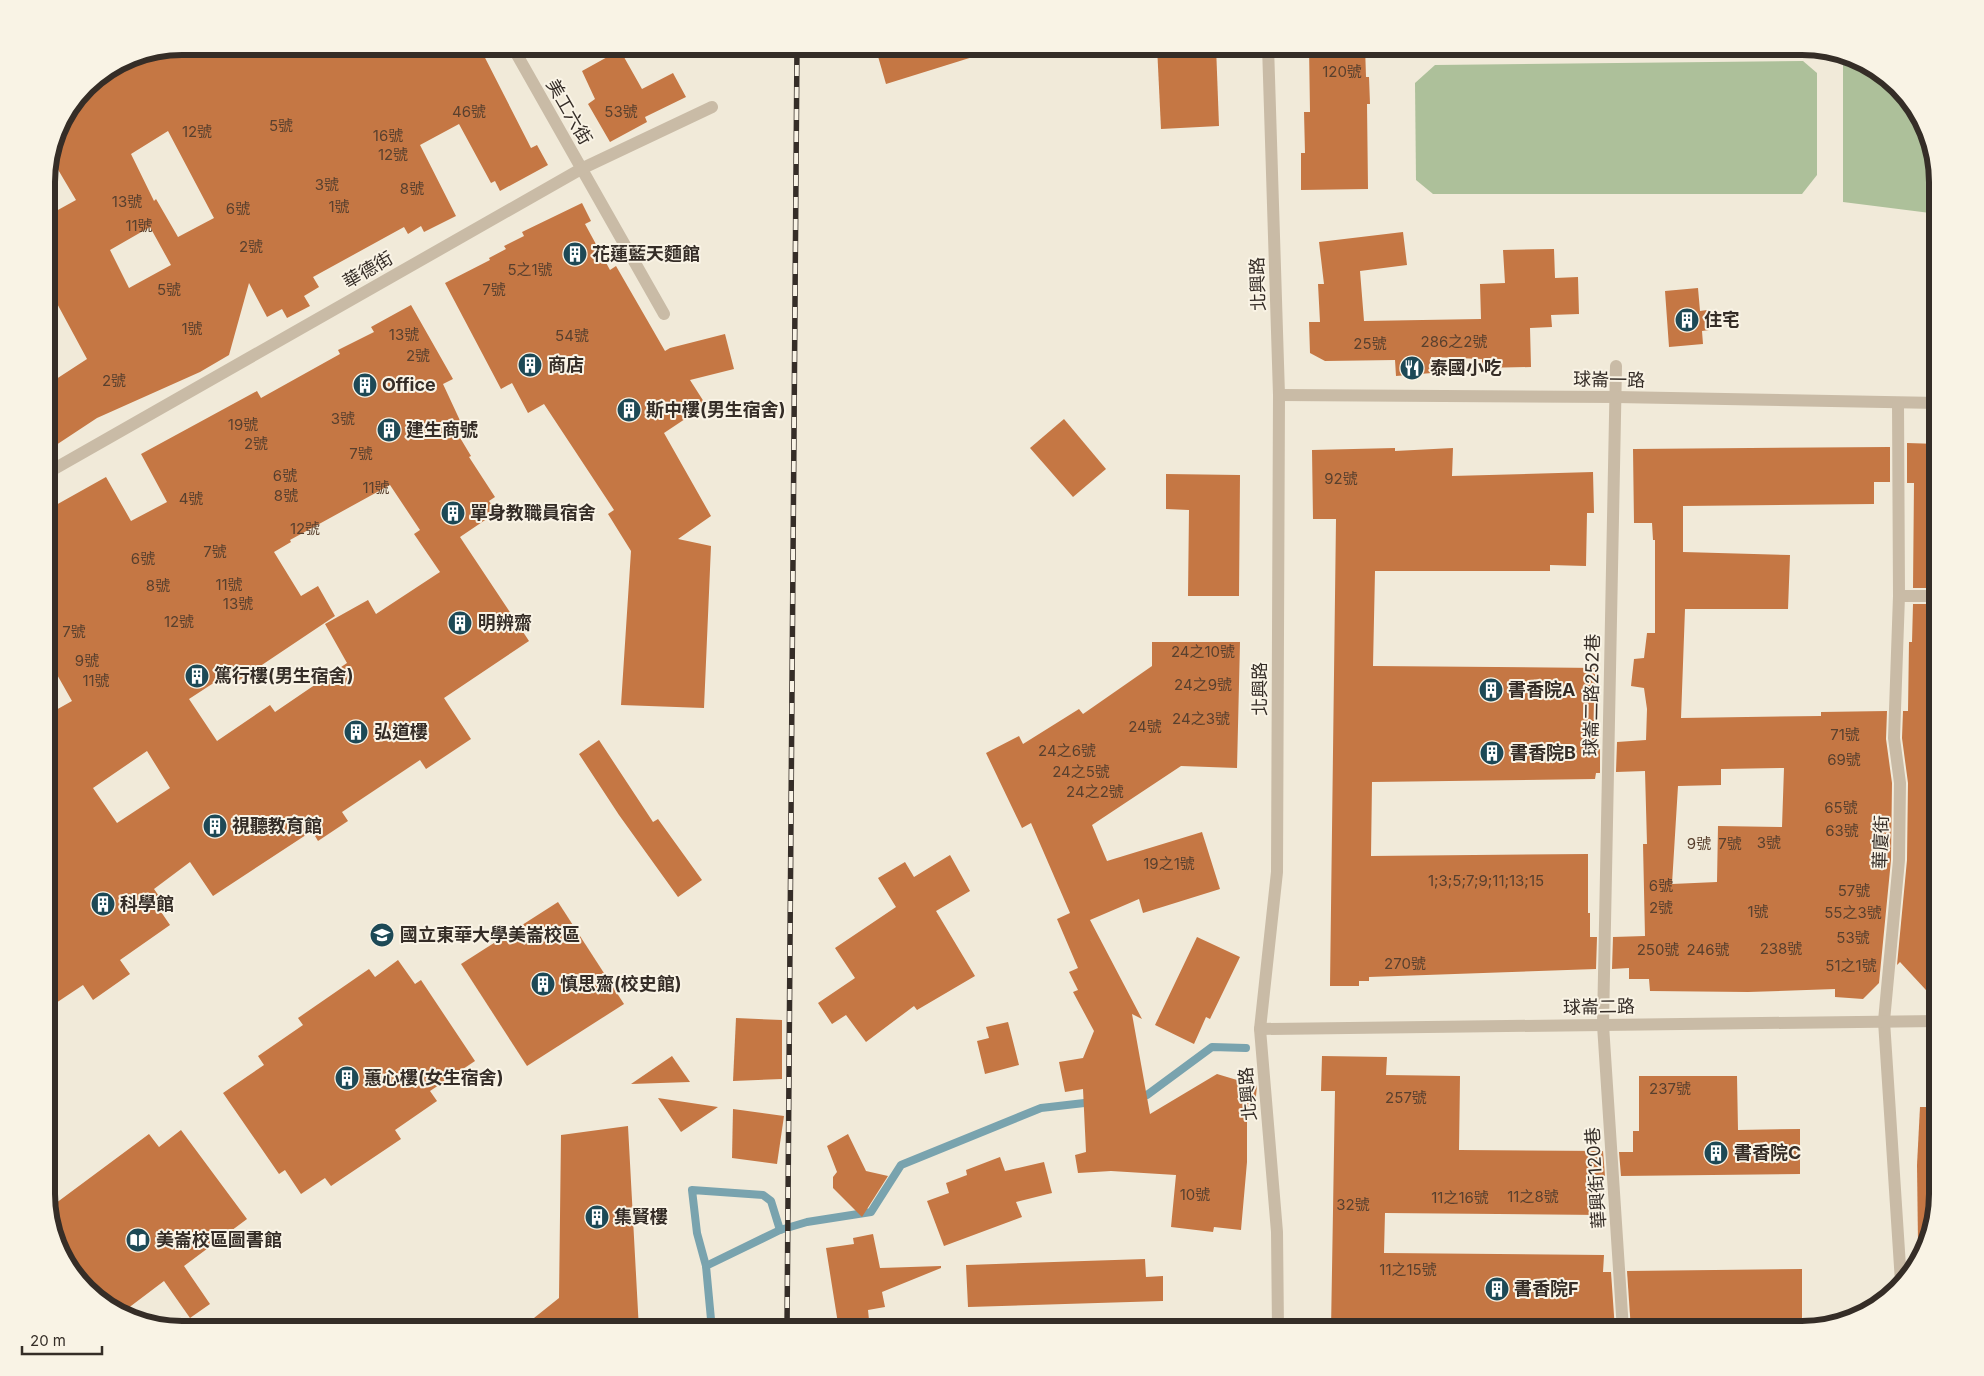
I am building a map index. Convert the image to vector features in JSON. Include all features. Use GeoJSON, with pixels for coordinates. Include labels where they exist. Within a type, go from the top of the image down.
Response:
{"type":"FeatureCollection","features":[{"type":"Feature","properties":{"kind":"street","name":"美工六街"},"geometry":{"type":"LineString","coordinates":[[517,55],[664,314]]}},
{"type":"Feature","properties":{"kind":"street","name":"北興路"},"geometry":{"type":"LineString","coordinates":[[1268,55],[1279,395],[1277,872],[1260,1029],[1277,1232],[1278,1321]]}},
{"type":"Feature","properties":{"kind":"street","name":"華德街"},"geometry":{"type":"LineString","coordinates":[[55,468],[581,169],[712,107]]}},
{"type":"Feature","properties":{"kind":"street","name":"球崙二路252巷"},"geometry":{"type":"LineString","coordinates":[[1603,1024],[1616,366]]}},
{"type":"Feature","properties":{"kind":"street","name":"球崙一路"},"geometry":{"type":"LineString","coordinates":[[1279,395],[1616,397],[1929,404]]}},
{"type":"Feature","properties":{"kind":"street","name":"華廈街"},"geometry":{"type":"LineString","coordinates":[[1898,403],[1899,596],[1894,738],[1900,783],[1899,860],[1884,1022],[1901,1275]]}},
{"type":"Feature","properties":{"kind":"street"},"geometry":{"type":"LineString","coordinates":[[1899,596],[1929,596]]}},
{"type":"Feature","properties":{"kind":"street","name":"球崙二路"},"geometry":{"type":"LineString","coordinates":[[1260,1029],[1929,1021]]}},
{"type":"Feature","properties":{"kind":"street","name":"華興街120巷"},"geometry":{"type":"LineString","coordinates":[[1603,1024],[1622,1321]]}},
{"type":"Feature","properties":{"kind":"green space"},"geometry":{"type":"Polygon","coordinates":[[[1803,61],[1817,73],[1817,175],[1802,194],[1433,194],[1416,180],[1415,83],[1435,65],[1803,61]]]}},
{"type":"Feature","properties":{"kind":"green space"},"geometry":{"type":"Polygon","coordinates":[[[1843,62],[1866,72],[1886,86],[1898,98],[1912,118],[1925,149],[1928,165],[1929,213],[1843,202],[1843,62]]]}},
{"type":"Feature","properties":{"kind":"building"},"geometry":{"type":"Polygon","coordinates":[[[173,55],[484,55],[531,148],[537,145],[548,165],[500,191],[495,181],[491,183],[459,124],[420,145],[456,216],[424,232],[421,226],[408,234],[404,227],[313,277],[319,287],[304,296],[310,306],[287,318],[282,309],[267,317],[249,283],[229,355],[200,372],[97,418],[55,446],[55,380],[87,359],[55,300],[55,212],[76,200],[56,166],[62,141],[76,111],[98,86],[111,76],[141,62],[173,55]],[[168,131],[131,154],[154,201],[156,199],[178,237],[214,218],[168,131]],[[150,227],[110,250],[129,288],[171,265],[150,227]]]}},
{"type":"Feature","properties":{"kind":"building"},"geometry":{"type":"Polygon","coordinates":[[[611,55],[623,55],[642,89],[673,73],[686,97],[645,117],[647,122],[610,142],[588,104],[595,99],[582,71],[611,55]]]}},
{"type":"Feature","properties":{"kind":"building"},"geometry":{"type":"Polygon","coordinates":[[[878,55],[979,55],[886,84],[878,55]]]}},
{"type":"Feature","properties":{"kind":"building"},"geometry":{"type":"Polygon","coordinates":[[[1157,55],[1216,55],[1219,126],[1161,129],[1157,55]]]}},
{"type":"Feature","properties":{"kind":"building"},"geometry":{"type":"Polygon","coordinates":[[[1309,55],[1365,55],[1366,77],[1369,77],[1370,104],[1367,104],[1368,189],[1301,190],[1301,153],[1305,153],[1304,112],[1310,112],[1309,55]]]}},
{"type":"Feature","properties":{"kind":"building"},"geometry":{"type":"Polygon","coordinates":[[[582,203],[591,221],[585,224],[610,270],[616,266],[665,351],[670,348],[725,334],[734,369],[690,380],[706,405],[664,433],[711,516],[678,539],[711,546],[704,708],[621,705],[631,551],[608,514],[614,510],[544,404],[528,413],[512,383],[501,389],[445,283],[490,260],[489,258],[506,249],[504,246],[524,236],[522,232],[582,203]]]}},
{"type":"Feature","properties":{"kind":"building"},"geometry":{"type":"Polygon","coordinates":[[[1403,232],[1407,265],[1360,271],[1364,321],[1481,319],[1480,284],[1505,283],[1503,250],[1554,249],[1555,278],[1578,277],[1579,314],[1551,315],[1552,327],[1530,328],[1531,367],[1482,368],[1482,359],[1431,357],[1432,373],[1396,376],[1395,360],[1325,361],[1310,353],[1309,322],[1320,322],[1318,284],[1324,284],[1319,242],[1403,232]]]}},
{"type":"Feature","properties":{"kind":"building","name":"住宅"},"geometry":{"type":"Polygon","coordinates":[[[1698,288],[1700,311],[1707,310],[1709,330],[1702,331],[1703,344],[1669,347],[1665,291],[1698,288]]]}},
{"type":"Feature","properties":{"kind":"building"},"geometry":{"type":"Polygon","coordinates":[[[411,305],[453,379],[443,384],[463,427],[456,431],[471,456],[469,457],[495,497],[489,501],[497,512],[460,537],[529,641],[444,698],[471,739],[426,769],[420,760],[342,812],[348,821],[318,841],[312,831],[213,896],[190,862],[154,889],[163,902],[157,906],[170,925],[120,960],[130,974],[93,1000],[83,985],[55,1004],[55,735],[58,733],[55,728],[55,711],[72,701],[55,671],[55,506],[106,477],[131,521],[167,502],[141,454],[257,391],[261,398],[340,354],[338,350],[374,332],[371,327],[411,305]],[[390,485],[290,540],[291,542],[274,552],[301,596],[318,586],[335,616],[238,681],[232,671],[189,699],[217,741],[270,705],[275,712],[347,663],[325,624],[368,600],[376,614],[440,572],[414,534],[420,530],[390,485]],[[147,751],[93,788],[117,823],[170,788],[147,751]]]}},
{"type":"Feature","properties":{"kind":"building"},"geometry":{"type":"Polygon","coordinates":[[[1064,419],[1106,469],[1073,497],[1030,448],[1064,419]]]}},
{"type":"Feature","properties":{"kind":"building"},"geometry":{"type":"Polygon","coordinates":[[[1907,443],[1929,444],[1929,588],[1913,588],[1914,483],[1907,483],[1907,443]]]}},
{"type":"Feature","properties":{"kind":"building"},"geometry":{"type":"Polygon","coordinates":[[[1890,447],[1890,482],[1874,482],[1874,504],[1683,506],[1683,552],[1790,555],[1788,609],[1685,609],[1681,718],[1821,716],[1821,712],[1887,711],[1886,739],[1892,783],[1891,860],[1879,983],[1863,999],[1835,997],[1835,989],[1748,992],[1650,991],[1649,979],[1629,979],[1629,968],[1612,969],[1613,937],[1645,936],[1643,844],[1647,844],[1645,771],[1616,772],[1617,742],[1646,740],[1647,709],[1644,688],[1631,686],[1634,659],[1644,658],[1647,633],[1655,633],[1655,540],[1653,540],[1652,523],[1634,523],[1633,449],[1890,447]],[[1784,768],[1721,769],[1721,785],[1678,786],[1672,884],[1717,882],[1718,826],[1782,827],[1784,768]]]}},
{"type":"Feature","properties":{"kind":"building"},"geometry":{"type":"Polygon","coordinates":[[[1395,448],[1395,451],[1453,448],[1452,476],[1593,472],[1594,513],[1587,513],[1586,566],[1550,565],[1550,571],[1375,571],[1373,666],[1598,668],[1596,744],[1600,744],[1600,773],[1596,773],[1595,779],[1372,782],[1371,856],[1588,854],[1588,913],[1590,913],[1590,937],[1597,937],[1596,969],[1369,977],[1369,981],[1359,981],[1359,986],[1330,986],[1336,519],[1313,519],[1312,450],[1395,448]]]}},
{"type":"Feature","properties":{"kind":"building"},"geometry":{"type":"Polygon","coordinates":[[[1166,474],[1240,475],[1239,596],[1188,596],[1189,510],[1166,509],[1166,474]]]}},
{"type":"Feature","properties":{"kind":"building"},"geometry":{"type":"Polygon","coordinates":[[[1913,604],[1929,604],[1929,993],[1900,962],[1897,965],[1907,860],[1908,783],[1902,738],[1903,711],[1908,711],[1909,642],[1912,642],[1913,604]]]}},
{"type":"Feature","properties":{"kind":"building"},"geometry":{"type":"Polygon","coordinates":[[[1152,642],[1240,642],[1237,768],[1181,766],[1092,825],[1107,861],[1202,832],[1220,889],[1143,913],[1139,899],[1090,920],[1142,1019],[1132,1014],[1150,1114],[1217,1074],[1257,1086],[1255,1106],[1247,1107],[1247,1162],[1241,1230],[1214,1227],[1213,1232],[1171,1227],[1176,1175],[1111,1171],[1078,1173],[1075,1155],[1086,1152],[1083,1089],[1065,1092],[1059,1062],[1083,1058],[1094,1031],[1073,992],[1078,990],[1069,972],[1078,968],[1057,919],[1070,913],[1031,823],[1022,828],[986,753],[1019,736],[1023,744],[1079,709],[1083,714],[1152,666],[1152,642]]]}},
{"type":"Feature","properties":{"kind":"building"},"geometry":{"type":"Polygon","coordinates":[[[599,740],[653,822],[658,819],[702,880],[678,897],[619,815],[579,754],[599,740]]]}},
{"type":"Feature","properties":{"kind":"building"},"geometry":{"type":"Polygon","coordinates":[[[950,855],[970,891],[936,911],[975,976],[917,1010],[914,1006],[866,1042],[846,1015],[832,1024],[818,1003],[855,978],[835,948],[896,907],[878,878],[905,862],[914,877],[950,855]]]}},
{"type":"Feature","properties":{"kind":"building","name":"慎思齋(校史館)"},"geometry":{"type":"Polygon","coordinates":[[[558,902],[624,1004],[527,1066],[461,964],[558,902]]]}},
{"type":"Feature","properties":{"kind":"building"},"geometry":{"type":"Polygon","coordinates":[[[1197,937],[1240,957],[1210,1019],[1206,1017],[1194,1044],[1155,1025],[1197,937]]]}},
{"type":"Feature","properties":{"kind":"building","name":"蕙心樓(女生宿舍)"},"geometry":{"type":"Polygon","coordinates":[[[398,960],[415,984],[421,980],[475,1061],[430,1091],[437,1101],[395,1130],[401,1139],[331,1186],[325,1178],[301,1194],[285,1170],[279,1174],[223,1093],[264,1065],[258,1056],[303,1025],[298,1018],[369,969],[375,977],[398,960]]]}},
{"type":"Feature","properties":{"kind":"building"},"geometry":{"type":"Polygon","coordinates":[[[736,1018],[782,1020],[782,1079],[733,1081],[736,1018]]]}},
{"type":"Feature","properties":{"kind":"building"},"geometry":{"type":"Polygon","coordinates":[[[1008,1022],[1019,1065],[985,1074],[977,1041],[989,1038],[986,1027],[1008,1022]]]}},
{"type":"Feature","properties":{"kind":"building"},"geometry":{"type":"Polygon","coordinates":[[[672,1056],[690,1082],[631,1084],[672,1056]]]}},
{"type":"Feature","properties":{"kind":"building"},"geometry":{"type":"Polygon","coordinates":[[[1322,1056],[1387,1057],[1386,1075],[1460,1076],[1459,1150],[1603,1151],[1605,1176],[1602,1176],[1601,1215],[1385,1213],[1384,1253],[1604,1255],[1603,1272],[1611,1272],[1614,1321],[1331,1321],[1335,1091],[1321,1091],[1322,1056]]]}},
{"type":"Feature","properties":{"kind":"building"},"geometry":{"type":"Polygon","coordinates":[[[1639,1076],[1737,1076],[1738,1130],[1800,1129],[1800,1174],[1621,1176],[1619,1152],[1633,1152],[1633,1131],[1639,1131],[1639,1076]]]}},
{"type":"Feature","properties":{"kind":"building"},"geometry":{"type":"Polygon","coordinates":[[[658,1098],[718,1107],[681,1132],[658,1098]]]}},
{"type":"Feature","properties":{"kind":"building"},"geometry":{"type":"Polygon","coordinates":[[[1920,1107],[1929,1107],[1929,1203],[1927,1219],[1919,1243],[1918,1243],[1917,1165],[1920,1107]]]}},
{"type":"Feature","properties":{"kind":"building"},"geometry":{"type":"Polygon","coordinates":[[[733,1109],[784,1116],[777,1164],[732,1158],[733,1109]]]}},
{"type":"Feature","properties":{"kind":"building","name":"集賢樓"},"geometry":{"type":"Polygon","coordinates":[[[628,1126],[639,1321],[530,1321],[559,1298],[561,1135],[628,1126]]]}},
{"type":"Feature","properties":{"kind":"building","name":"美崙校區圖書館"},"geometry":{"type":"Polygon","coordinates":[[[181,1130],[247,1219],[184,1266],[210,1304],[190,1318],[164,1281],[127,1309],[111,1300],[86,1278],[76,1265],[65,1243],[57,1219],[55,1204],[149,1134],[159,1147],[181,1130]]]}},
{"type":"Feature","properties":{"kind":"building"},"geometry":{"type":"Polygon","coordinates":[[[848,1134],[866,1171],[888,1176],[862,1217],[833,1188],[833,1177],[837,1172],[827,1146],[848,1134]]]}},
{"type":"Feature","properties":{"kind":"building"},"geometry":{"type":"Polygon","coordinates":[[[1000,1157],[1005,1171],[1044,1162],[1052,1193],[1016,1202],[1022,1217],[944,1246],[927,1201],[949,1193],[946,1183],[967,1175],[966,1170],[1000,1157]]]}},
{"type":"Feature","properties":{"kind":"building"},"geometry":{"type":"Polygon","coordinates":[[[873,1234],[880,1268],[941,1266],[941,1268],[882,1292],[885,1307],[868,1310],[869,1321],[838,1321],[826,1248],[854,1244],[853,1238],[873,1234]]]}},
{"type":"Feature","properties":{"kind":"building"},"geometry":{"type":"Polygon","coordinates":[[[1145,1259],[1146,1277],[1163,1276],[1163,1301],[968,1307],[966,1265],[1145,1259]]]}},
{"type":"Feature","properties":{"kind":"building"},"geometry":{"type":"Polygon","coordinates":[[[1802,1269],[1802,1321],[1630,1321],[1627,1271],[1802,1269]]]}},
{"type":"Feature","properties":{"kind":"waterway"},"geometry":{"type":"LineString","coordinates":[[1136,1097],[1147,1095],[1212,1047],[1246,1048]]}},
{"type":"Feature","properties":{"kind":"waterway"},"geometry":{"type":"LineString","coordinates":[[711,1321],[706,1266],[780,1230],[807,1222],[871,1212],[901,1165],[1041,1108],[1093,1102]]}},
{"type":"Feature","properties":{"kind":"waterway"},"geometry":{"type":"LineString","coordinates":[[706,1266],[697,1233],[692,1190],[763,1195],[771,1201],[780,1230]]}},
{"type":"Feature","properties":{"kind":"railway"},"geometry":{"type":"LineString","coordinates":[[787,1321],[797,55]]}},
{"type":"Feature","properties":{"kind":"place","name":"花蓮藍天麵館"},"geometry":{"type":"Point","coordinates":[575,254]}},
{"type":"Feature","properties":{"kind":"place","name":"住宅"},"geometry":{"type":"Point","coordinates":[1687,320]}},
{"type":"Feature","properties":{"kind":"place","name":"商店"},"geometry":{"type":"Point","coordinates":[530,365]}},
{"type":"Feature","properties":{"kind":"place","name":"泰國小吃"},"geometry":{"type":"Point","coordinates":[1412,368]}},
{"type":"Feature","properties":{"kind":"place","name":"Office"},"geometry":{"type":"Point","coordinates":[365,385]}},
{"type":"Feature","properties":{"kind":"place","name":"斯中樓(男生宿舍)"},"geometry":{"type":"Point","coordinates":[629,410]}},
{"type":"Feature","properties":{"kind":"place","name":"建生商號"},"geometry":{"type":"Point","coordinates":[389,430]}},
{"type":"Feature","properties":{"kind":"place","name":"單身教職員宿舍"},"geometry":{"type":"Point","coordinates":[453,513]}},
{"type":"Feature","properties":{"kind":"place","name":"明辨齋"},"geometry":{"type":"Point","coordinates":[460,623]}},
{"type":"Feature","properties":{"kind":"place","name":"篤行樓(男生宿舍)"},"geometry":{"type":"Point","coordinates":[197,676]}},
{"type":"Feature","properties":{"kind":"place","name":"書香院A"},"geometry":{"type":"Point","coordinates":[1491,690]}},
{"type":"Feature","properties":{"kind":"place","name":"弘道樓"},"geometry":{"type":"Point","coordinates":[356,732]}},
{"type":"Feature","properties":{"kind":"place","name":"書香院B"},"geometry":{"type":"Point","coordinates":[1492,753]}},
{"type":"Feature","properties":{"kind":"place","name":"視聽教育館"},"geometry":{"type":"Point","coordinates":[215,826]}},
{"type":"Feature","properties":{"kind":"place","name":"科學館"},"geometry":{"type":"Point","coordinates":[103,904]}},
{"type":"Feature","properties":{"kind":"place","name":"國立東華大學美崙校區"},"geometry":{"type":"Point","coordinates":[382,935]}},
{"type":"Feature","properties":{"kind":"place","name":"慎思齋(校史館)"},"geometry":{"type":"Point","coordinates":[543,984]}},
{"type":"Feature","properties":{"kind":"place","name":"蕙心樓(女生宿舍)"},"geometry":{"type":"Point","coordinates":[347,1078]}},
{"type":"Feature","properties":{"kind":"place","name":"書香院C"},"geometry":{"type":"Point","coordinates":[1716,1153]}},
{"type":"Feature","properties":{"kind":"place","name":"集賢樓"},"geometry":{"type":"Point","coordinates":[597,1217]}},
{"type":"Feature","properties":{"kind":"place","name":"美崙校區圖書館"},"geometry":{"type":"Point","coordinates":[138,1240]}},
{"type":"Feature","properties":{"kind":"place","name":"書香院F"},"geometry":{"type":"Point","coordinates":[1497,1289]}}]}
